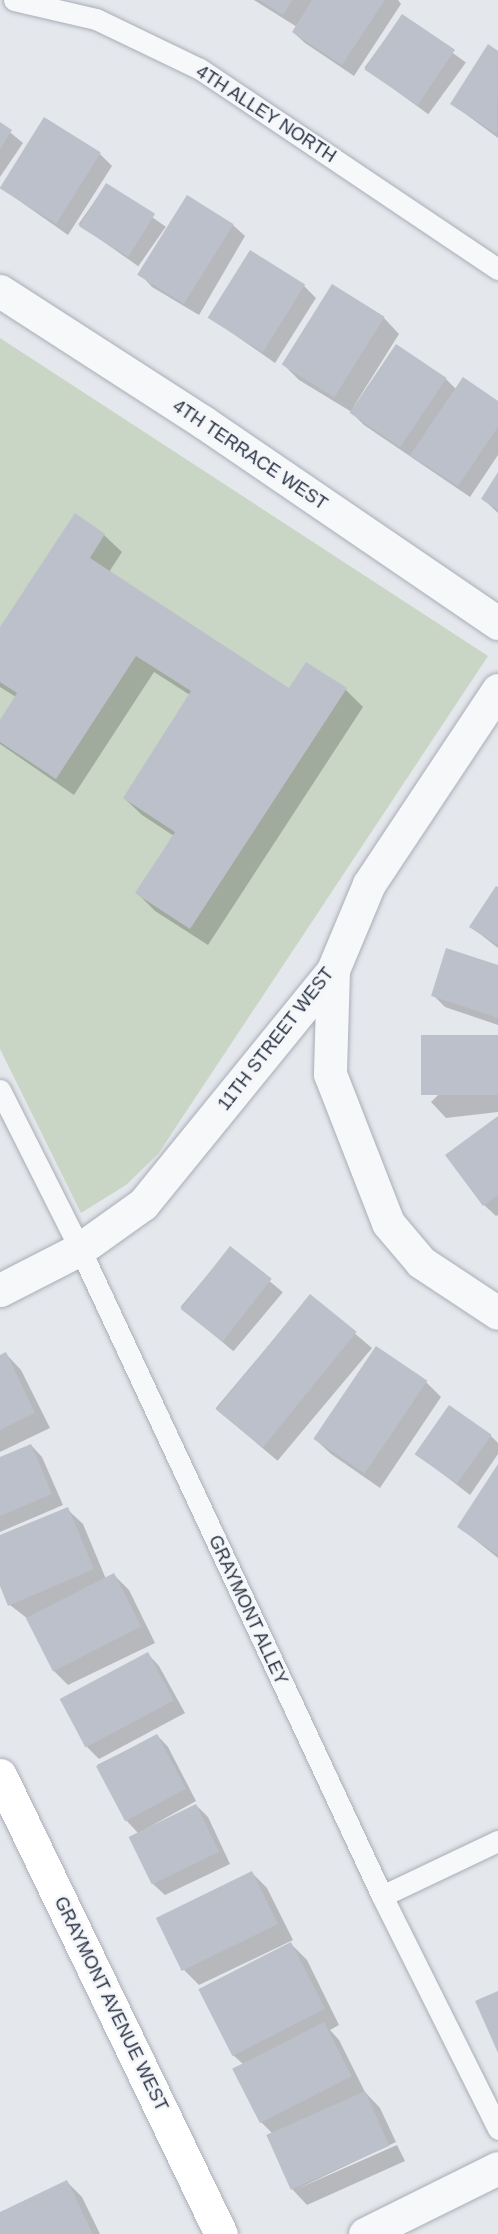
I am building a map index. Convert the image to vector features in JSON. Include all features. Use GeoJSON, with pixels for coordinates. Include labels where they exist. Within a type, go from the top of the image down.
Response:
{"type":"FeatureCollection","features":[{"type":"Feature","properties":{"kind":"main road","name":"GRAYMONT AVENUE WEST"},"geometry":{"type":"LineString","coordinates":[[0,1775],[221,2234]]}},
{"type":"Feature","properties":{"kind":"street","name":"4TH TERRACE WEST"},"geometry":{"type":"LineString","coordinates":[[0,291],[203,422],[498,623]]}},
{"type":"Feature","properties":{"kind":"street","name":"11TH STREET WEST"},"geometry":{"type":"LineString","coordinates":[[0,1290],[80,1249],[143,1204],[333,970],[369,884],[498,690]]}},
{"type":"Feature","properties":{"kind":"street"},"geometry":{"type":"LineString","coordinates":[[333,970],[330,1074],[388,1223],[421,1262],[498,1313]]}},
{"type":"Feature","properties":{"kind":"street"},"geometry":{"type":"LineString","coordinates":[[365,2234],[498,2168]]}},
{"type":"Feature","properties":{"kind":"lane","name":"4TH ALLEY NORTH"},"geometry":{"type":"LineString","coordinates":[[14,0],[96,20],[200,69],[498,268]]}},
{"type":"Feature","properties":{"kind":"lane","name":"GRAYMONT ALLEY"},"geometry":{"type":"LineString","coordinates":[[0,1090],[80,1249],[382,1896],[498,2129]]}},
{"type":"Feature","properties":{"kind":"lane"},"geometry":{"type":"LineString","coordinates":[[382,1896],[498,1841]]}},
{"type":"Feature","properties":{"kind":"green space"},"geometry":{"type":"Polygon","coordinates":[[[0,338],[488,656],[158,1154],[126,1185],[81,1213],[0,1049],[0,338]]]}},
{"type":"Feature","properties":{"kind":"building"},"geometry":{"type":"Polygon","coordinates":[[[259,0],[292,0],[283,15],[259,0]]]}},
{"type":"Feature","properties":{"kind":"building"},"geometry":{"type":"Polygon","coordinates":[[[312,0],[385,0],[342,65],[292,32],[312,0]]]}},
{"type":"Feature","properties":{"kind":"building"},"geometry":{"type":"Polygon","coordinates":[[[402,14],[455,50],[418,105],[365,70],[402,14]]]}},
{"type":"Feature","properties":{"kind":"building"},"geometry":{"type":"Polygon","coordinates":[[[488,44],[498,51],[497,134],[450,104],[488,44]]]}},
{"type":"Feature","properties":{"kind":"building"},"geometry":{"type":"Polygon","coordinates":[[[44,117],[101,153],[56,224],[0,189],[44,117]]]}},
{"type":"Feature","properties":{"kind":"building"},"geometry":{"type":"Polygon","coordinates":[[[0,122],[12,130],[0,149],[0,122]]]}},
{"type":"Feature","properties":{"kind":"building"},"geometry":{"type":"Polygon","coordinates":[[[106,183],[155,214],[128,257],[79,226],[106,183]]]}},
{"type":"Feature","properties":{"kind":"building"},"geometry":{"type":"Polygon","coordinates":[[[187,195],[234,224],[184,304],[137,275],[187,195]]]}},
{"type":"Feature","properties":{"kind":"building"},"geometry":{"type":"Polygon","coordinates":[[[250,250],[305,284],[263,352],[208,318],[250,250]]]}},
{"type":"Feature","properties":{"kind":"building"},"geometry":{"type":"Polygon","coordinates":[[[332,284],[385,317],[334,397],[282,365],[332,284]]]}},
{"type":"Feature","properties":{"kind":"building"},"geometry":{"type":"Polygon","coordinates":[[[396,344],[447,378],[400,447],[350,413],[396,344]]]}},
{"type":"Feature","properties":{"kind":"building"},"geometry":{"type":"Polygon","coordinates":[[[463,377],[498,401],[498,427],[458,486],[410,455],[463,377]]]}},
{"type":"Feature","properties":{"kind":"building"},"geometry":{"type":"Polygon","coordinates":[[[498,472],[498,510],[481,499],[498,472]]]}},
{"type":"Feature","properties":{"kind":"building"},"geometry":{"type":"Polygon","coordinates":[[[75,513],[105,534],[90,558],[289,688],[306,662],[347,688],[190,929],[135,893],[175,832],[123,798],[191,691],[136,656],[56,779],[0,742],[0,720],[17,693],[0,682],[0,627],[75,513]]]}},
{"type":"Feature","properties":{"kind":"building"},"geometry":{"type":"Polygon","coordinates":[[[496,886],[498,887],[498,945],[469,927],[496,886]]]}},
{"type":"Feature","properties":{"kind":"building"},"geometry":{"type":"Polygon","coordinates":[[[446,948],[498,965],[498,1018],[431,996],[446,948]]]}},
{"type":"Feature","properties":{"kind":"building"},"geometry":{"type":"Polygon","coordinates":[[[421,1035],[498,1035],[498,1095],[421,1095],[421,1035]]]}},
{"type":"Feature","properties":{"kind":"building"},"geometry":{"type":"Polygon","coordinates":[[[498,1116],[498,1195],[483,1206],[445,1155],[498,1116]]]}},
{"type":"Feature","properties":{"kind":"building"},"geometry":{"type":"Polygon","coordinates":[[[230,1246],[272,1279],[223,1342],[181,1309],[230,1246]]]}},
{"type":"Feature","properties":{"kind":"building"},"geometry":{"type":"Polygon","coordinates":[[[310,1294],[357,1332],[263,1448],[216,1410],[310,1294]]]}},
{"type":"Feature","properties":{"kind":"building"},"geometry":{"type":"Polygon","coordinates":[[[376,1346],[427,1381],[365,1474],[313,1439],[376,1346]]]}},
{"type":"Feature","properties":{"kind":"building"},"geometry":{"type":"Polygon","coordinates":[[[6,1352],[35,1413],[0,1430],[0,1355],[6,1352]]]}},
{"type":"Feature","properties":{"kind":"building"},"geometry":{"type":"Polygon","coordinates":[[[449,1405],[492,1435],[457,1484],[415,1454],[449,1405]]]}},
{"type":"Feature","properties":{"kind":"building"},"geometry":{"type":"Polygon","coordinates":[[[31,1444],[52,1494],[0,1516],[0,1457],[31,1444]]]}},
{"type":"Feature","properties":{"kind":"building"},"geometry":{"type":"Polygon","coordinates":[[[498,1464],[498,1555],[457,1527],[498,1464]]]}},
{"type":"Feature","properties":{"kind":"building"},"geometry":{"type":"Polygon","coordinates":[[[68,1507],[94,1569],[8,1606],[0,1586],[0,1535],[68,1507]]]}},
{"type":"Feature","properties":{"kind":"building"},"geometry":{"type":"Polygon","coordinates":[[[114,1573],[141,1626],[53,1671],[26,1618],[114,1573]]]}},
{"type":"Feature","properties":{"kind":"building"},"geometry":{"type":"Polygon","coordinates":[[[148,1652],[174,1701],[86,1748],[60,1699],[148,1652]]]}},
{"type":"Feature","properties":{"kind":"building"},"geometry":{"type":"Polygon","coordinates":[[[157,1734],[186,1789],[125,1821],[96,1766],[157,1734]]]}},
{"type":"Feature","properties":{"kind":"building"},"geometry":{"type":"Polygon","coordinates":[[[196,1804],[219,1852],[152,1885],[129,1837],[196,1804]]]}},
{"type":"Feature","properties":{"kind":"building"},"geometry":{"type":"Polygon","coordinates":[[[252,1871],[278,1924],[182,1971],[156,1918],[252,1871]]]}},
{"type":"Feature","properties":{"kind":"building"},"geometry":{"type":"Polygon","coordinates":[[[291,1942],[325,2009],[232,2056],[198,1989],[291,1942]]]}},
{"type":"Feature","properties":{"kind":"building"},"geometry":{"type":"Polygon","coordinates":[[[498,1991],[498,2053],[475,2001],[498,1991]]]}},
{"type":"Feature","properties":{"kind":"building"},"geometry":{"type":"Polygon","coordinates":[[[324,2022],[352,2076],[260,2123],[232,2069],[324,2022]]]}},
{"type":"Feature","properties":{"kind":"building"},"geometry":{"type":"Polygon","coordinates":[[[365,2091],[389,2146],[291,2190],[266,2135],[365,2091]]]}},
{"type":"Feature","properties":{"kind":"building"},"geometry":{"type":"Polygon","coordinates":[[[67,2180],[93,2234],[0,2234],[0,2212],[67,2180]]]}}]}
